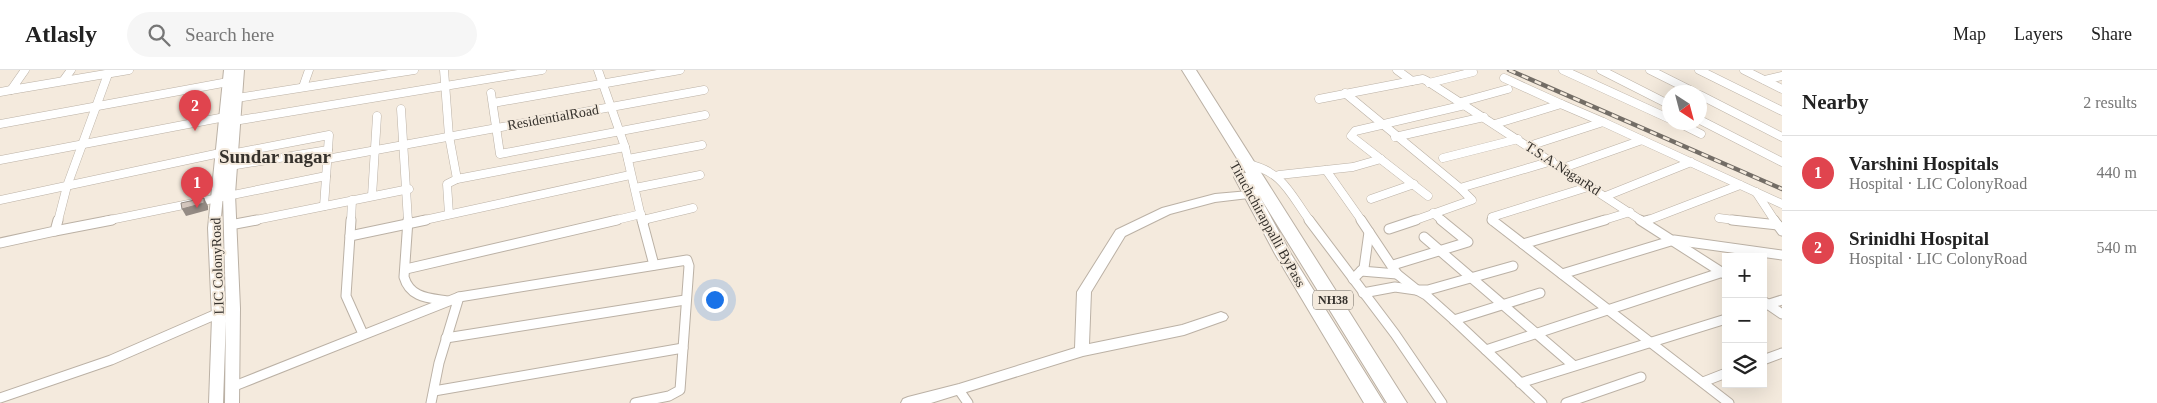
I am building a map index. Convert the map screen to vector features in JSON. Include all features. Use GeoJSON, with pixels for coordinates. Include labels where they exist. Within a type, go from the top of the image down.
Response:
{"type":"FeatureCollection","features":[{"type":"Feature","properties":{"kind":"highway","name":"Tiruchchirappalli ByPass"},"geometry":{"type":"LineString","coordinates":[[1178,70],[1398,403]]}},
{"type":"Feature","properties":{"kind":"highway","name":"Tiruchchirappalli ByPass"},"geometry":{"type":"LineString","coordinates":[[1189,70],[1248,164],[1283,254],[1374,403]]}},
{"type":"Feature","properties":{"kind":"main road","name":"LIC ColonyRoad"},"geometry":{"type":"LineString","coordinates":[[230,119],[237,98],[232,75]]}},
{"type":"Feature","properties":{"kind":"main road","name":"LIC ColonyRoad"},"geometry":{"type":"LineString","coordinates":[[216,403],[219,313],[214,228],[223,196],[232,75]]}},
{"type":"Feature","properties":{"kind":"main road","name":"Tiruchchirappalli ByPass"},"geometry":{"type":"LineString","coordinates":[[1236,146],[1235,152],[1260,195]]}},
{"type":"Feature","properties":{"kind":"main road"},"geometry":{"type":"LineString","coordinates":[[1082,351],[1084,292],[1120,233],[1166,211],[1215,198],[1260,195]]}},
{"type":"Feature","properties":{"kind":"main road","name":"LIC ColonyRoad"},"geometry":{"type":"LineString","coordinates":[[223,196],[230,225],[233,308],[232,403]]}},
{"type":"Feature","properties":{"kind":"main road"},"geometry":{"type":"LineString","coordinates":[[219,313],[233,308]]}},
{"type":"Feature","properties":{"kind":"main road"},"geometry":{"type":"LineString","coordinates":[[908,403],[959,390],[1082,351],[1184,330],[1220,317]]}},
{"type":"Feature","properties":{"kind":"street"},"geometry":{"type":"LineString","coordinates":[[11,90],[24,70]]}},
{"type":"Feature","properties":{"kind":"street"},"geometry":{"type":"LineString","coordinates":[[64,81],[71,70]]}},
{"type":"Feature","properties":{"kind":"street"},"geometry":{"type":"LineString","coordinates":[[0,92],[129,70]]}},
{"type":"Feature","properties":{"kind":"street"},"geometry":{"type":"LineString","coordinates":[[303,87],[309,70]]}},
{"type":"Feature","properties":{"kind":"street"},"geometry":{"type":"LineString","coordinates":[[237,98],[414,70]]}},
{"type":"Feature","properties":{"kind":"street"},"geometry":{"type":"LineString","coordinates":[[444,70],[449,136],[457,179]]}},
{"type":"Feature","properties":{"kind":"street"},"geometry":{"type":"LineString","coordinates":[[0,160],[230,119],[542,70]]}},
{"type":"Feature","properties":{"kind":"street"},"geometry":{"type":"LineString","coordinates":[[598,70],[625,147],[630,175],[654,265]]}},
{"type":"Feature","properties":{"kind":"street","name":"ResidentialRoad"},"geometry":{"type":"LineString","coordinates":[[493,103],[680,70]]}},
{"type":"Feature","properties":{"kind":"street"},"geometry":{"type":"LineString","coordinates":[[1563,70],[1662,115]]}},
{"type":"Feature","properties":{"kind":"street"},"geometry":{"type":"LineString","coordinates":[[1601,70],[1662,101]]}},
{"type":"Feature","properties":{"kind":"street"},"geometry":{"type":"LineString","coordinates":[[1650,70],[1680,85]]}},
{"type":"Feature","properties":{"kind":"street"},"geometry":{"type":"LineString","coordinates":[[1699,70],[1782,111]]}},
{"type":"Feature","properties":{"kind":"street"},"geometry":{"type":"LineString","coordinates":[[1744,70],[1782,89]]}},
{"type":"Feature","properties":{"kind":"street"},"geometry":{"type":"LineString","coordinates":[[1429,83],[1473,72]]}},
{"type":"Feature","properties":{"kind":"street"},"geometry":{"type":"LineString","coordinates":[[55,231],[67,186],[108,74]]}},
{"type":"Feature","properties":{"kind":"street"},"geometry":{"type":"LineString","coordinates":[[0,124],[95,107],[232,75]]}},
{"type":"Feature","properties":{"kind":"street"},"geometry":{"type":"LineString","coordinates":[[1319,98],[1346,93],[1400,75]]}},
{"type":"Feature","properties":{"kind":"street","name":"T.S.A.NagarRd"},"geometry":{"type":"LineString","coordinates":[[1400,75],[1412,80],[1423,79],[1722,271]]}},
{"type":"Feature","properties":{"kind":"street"},"geometry":{"type":"LineString","coordinates":[[1765,80],[1782,76]]}},
{"type":"Feature","properties":{"kind":"street"},"geometry":{"type":"LineString","coordinates":[[1504,78],[1782,204]]}},
{"type":"Feature","properties":{"kind":"street"},"geometry":{"type":"LineString","coordinates":[[1428,196],[1351,136],[1355,131],[1463,104],[1508,89]]}},
{"type":"Feature","properties":{"kind":"street","name":"ResidentialRoad"},"geometry":{"type":"LineString","coordinates":[[402,145],[704,90]]}},
{"type":"Feature","properties":{"kind":"street"},"geometry":{"type":"LineString","coordinates":[[492,92],[500,154],[704,115]]}},
{"type":"Feature","properties":{"kind":"street"},"geometry":{"type":"LineString","coordinates":[[1346,93],[1395,137],[1460,188],[1472,200],[1389,229]]}},
{"type":"Feature","properties":{"kind":"street"},"geometry":{"type":"LineString","coordinates":[[1707,99],[1782,137]]}},
{"type":"Feature","properties":{"kind":"street"},"geometry":{"type":"LineString","coordinates":[[1495,124],[1561,104]]}},
{"type":"Feature","properties":{"kind":"street"},"geometry":{"type":"LineString","coordinates":[[401,109],[402,145],[409,189],[406,288],[413,295],[454,299]]}},
{"type":"Feature","properties":{"kind":"street"},"geometry":{"type":"LineString","coordinates":[[372,196],[377,116]]}},
{"type":"Feature","properties":{"kind":"street"},"geometry":{"type":"LineString","coordinates":[[1395,137],[1484,117]]}},
{"type":"Feature","properties":{"kind":"street"},"geometry":{"type":"LineString","coordinates":[[1528,146],[1603,122]]}},
{"type":"Feature","properties":{"kind":"street"},"geometry":{"type":"LineString","coordinates":[[1707,124],[1782,162]]}},
{"type":"Feature","properties":{"kind":"street"},"geometry":{"type":"LineString","coordinates":[[1693,130],[1701,134]]}},
{"type":"Feature","properties":{"kind":"street"},"geometry":{"type":"LineString","coordinates":[[0,200],[227,157],[329,135],[324,206]]}},
{"type":"Feature","properties":{"kind":"street"},"geometry":{"type":"LineString","coordinates":[[1443,158],[1518,139]]}},
{"type":"Feature","properties":{"kind":"street"},"geometry":{"type":"LineString","coordinates":[[1563,168],[1642,140]]}},
{"type":"Feature","properties":{"kind":"street"},"geometry":{"type":"LineString","coordinates":[[227,157],[328,154],[375,150],[402,145]]}},
{"type":"Feature","properties":{"kind":"street"},"geometry":{"type":"LineString","coordinates":[[628,159],[702,145]]}},
{"type":"Feature","properties":{"kind":"street"},"geometry":{"type":"LineString","coordinates":[[449,214],[447,184],[457,179],[625,147]]}},
{"type":"Feature","properties":{"kind":"street"},"geometry":{"type":"LineString","coordinates":[[1279,176],[1353,167],[1381,159]]}},
{"type":"Feature","properties":{"kind":"street"},"geometry":{"type":"LineString","coordinates":[[1460,188],[1552,161]]}},
{"type":"Feature","properties":{"kind":"street"},"geometry":{"type":"LineString","coordinates":[[1606,196],[1691,162]]}},
{"type":"Feature","properties":{"kind":"street"},"geometry":{"type":"LineString","coordinates":[[1248,164],[1267,169],[1279,176],[1395,334],[1442,403]]}},
{"type":"Feature","properties":{"kind":"street"},"geometry":{"type":"LineString","coordinates":[[1326,170],[1395,270],[1416,290],[1454,320],[1542,403]]}},
{"type":"Feature","properties":{"kind":"street"},"geometry":{"type":"LineString","coordinates":[[350,236],[630,175]]}},
{"type":"Feature","properties":{"kind":"street"},"geometry":{"type":"LineString","coordinates":[[635,188],[700,175]]}},
{"type":"Feature","properties":{"kind":"street"},"geometry":{"type":"LineString","coordinates":[[0,244],[326,176]]}},
{"type":"Feature","properties":{"kind":"street"},"geometry":{"type":"LineString","coordinates":[[1371,199],[1414,184]]}},
{"type":"Feature","properties":{"kind":"street"},"geometry":{"type":"LineString","coordinates":[[1645,221],[1740,185]]}},
{"type":"Feature","properties":{"kind":"street"},"geometry":{"type":"LineString","coordinates":[[1591,186],[1492,217],[1492,220],[1729,403]]}},
{"type":"Feature","properties":{"kind":"street"},"geometry":{"type":"LineString","coordinates":[[230,225],[409,189]]}},
{"type":"Feature","properties":{"kind":"street"},"geometry":{"type":"LineString","coordinates":[[1756,192],[1780,228]]}},
{"type":"Feature","properties":{"kind":"street"},"geometry":{"type":"LineString","coordinates":[[352,200],[346,296],[350,310],[362,326],[363,334]]}},
{"type":"Feature","properties":{"kind":"street"},"geometry":{"type":"LineString","coordinates":[[406,269],[642,217],[693,208]]}},
{"type":"Feature","properties":{"kind":"street"},"geometry":{"type":"LineString","coordinates":[[1523,244],[1630,212]]}},
{"type":"Feature","properties":{"kind":"street"},"geometry":{"type":"LineString","coordinates":[[1361,271],[1395,270],[1468,242],[1433,213]]}},
{"type":"Feature","properties":{"kind":"street"},"geometry":{"type":"LineString","coordinates":[[1719,218],[1780,228]]}},
{"type":"Feature","properties":{"kind":"street"},"geometry":{"type":"LineString","coordinates":[[1353,279],[1364,268],[1369,232]]}},
{"type":"Feature","properties":{"kind":"street"},"geometry":{"type":"LineString","coordinates":[[1424,237],[1573,366]]}},
{"type":"Feature","properties":{"kind":"street"},"geometry":{"type":"LineString","coordinates":[[1562,274],[1674,240],[1779,255]]}},
{"type":"Feature","properties":{"kind":"street"},"geometry":{"type":"LineString","coordinates":[[232,387],[454,299],[687,260],[689,263],[680,390],[669,396],[635,403]]}},
{"type":"Feature","properties":{"kind":"street"},"geometry":{"type":"LineString","coordinates":[[1364,292],[1395,287],[1428,290],[1513,266]]}},
{"type":"Feature","properties":{"kind":"street"},"geometry":{"type":"LineString","coordinates":[[1486,350],[1722,273]]}},
{"type":"Feature","properties":{"kind":"street"},"geometry":{"type":"LineString","coordinates":[[1454,320],[1540,293]]}},
{"type":"Feature","properties":{"kind":"street"},"geometry":{"type":"LineString","coordinates":[[431,403],[454,299]]}},
{"type":"Feature","properties":{"kind":"street"},"geometry":{"type":"LineString","coordinates":[[446,338],[685,300]]}},
{"type":"Feature","properties":{"kind":"street"},"geometry":{"type":"LineString","coordinates":[[1767,304],[1782,300]]}},
{"type":"Feature","properties":{"kind":"street"},"geometry":{"type":"LineString","coordinates":[[1767,305],[1782,314]]}},
{"type":"Feature","properties":{"kind":"street"},"geometry":{"type":"LineString","coordinates":[[0,398],[152,345],[219,313]]}},
{"type":"Feature","properties":{"kind":"street"},"geometry":{"type":"LineString","coordinates":[[1520,383],[1613,353],[1655,344],[1722,320]]}},
{"type":"Feature","properties":{"kind":"street"},"geometry":{"type":"LineString","coordinates":[[434,391],[683,348]]}},
{"type":"Feature","properties":{"kind":"street"},"geometry":{"type":"LineString","coordinates":[[1767,359],[1782,353]]}},
{"type":"Feature","properties":{"kind":"street"},"geometry":{"type":"LineString","coordinates":[[1702,382],[1722,375]]}},
{"type":"Feature","properties":{"kind":"street"},"geometry":{"type":"LineString","coordinates":[[1566,403],[1641,376]]}},
{"type":"Feature","properties":{"kind":"street"},"geometry":{"type":"LineString","coordinates":[[959,390],[968,403]]}},
{"type":"Feature","properties":{"kind":"building"},"geometry":{"type":"Polygon","coordinates":[[[204,198],[204,203],[182,209],[181,203],[204,198]]]}},
{"type":"Feature","properties":{"kind":"railway"},"geometry":{"type":"LineString","coordinates":[[1509,70],[1782,189]]}},
{"type":"Feature","properties":{"kind":"place","name":"Srinidhi Hospital"},"geometry":{"type":"Point","coordinates":[195,131]}},
{"type":"Feature","properties":{"kind":"place","name":"Varshini Hospitals"},"geometry":{"type":"Point","coordinates":[197,208]}},
{"type":"Feature","properties":{"kind":"district","name":"Sundar nagar"},"geometry":{"type":"Point","coordinates":[275,156]}}]}
